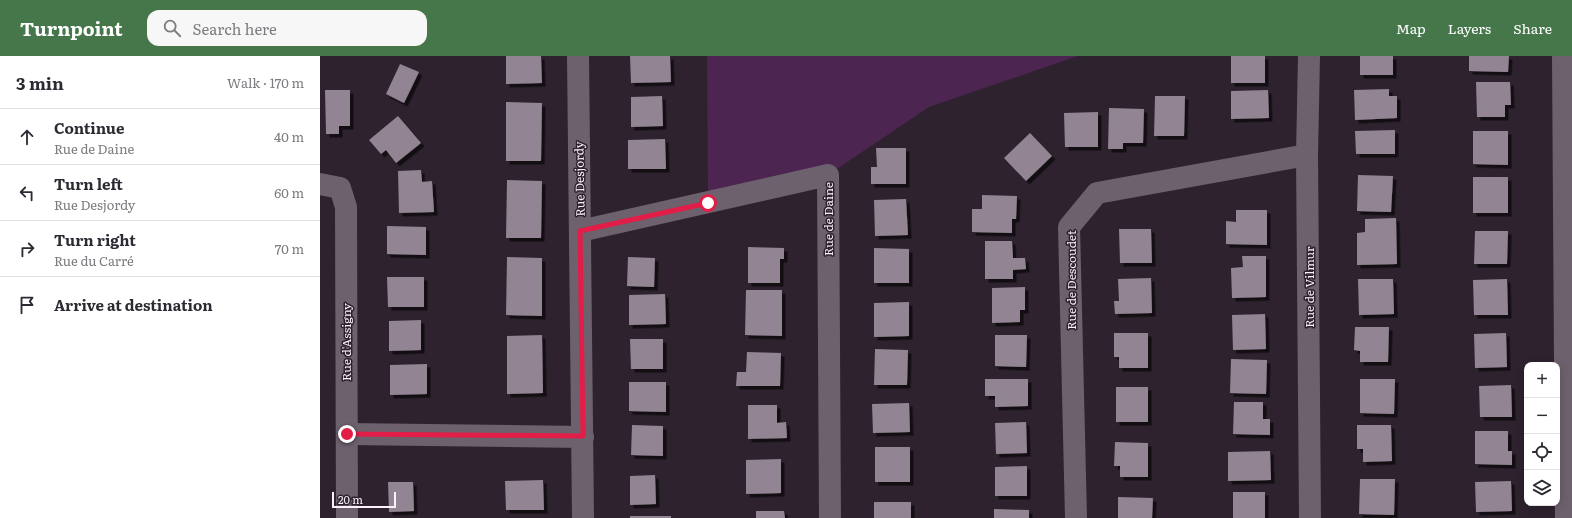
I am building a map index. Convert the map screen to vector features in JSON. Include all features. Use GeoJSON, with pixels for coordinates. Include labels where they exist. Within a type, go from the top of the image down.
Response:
{"type":"FeatureCollection","features":[{"type":"Feature","properties":{"kind":"street","name":"Rue Desjordy"},"geometry":{"type":"LineString","coordinates":[[578,56],[583,518]]}},
{"type":"Feature","properties":{"kind":"street","name":"Rue de Vilmur"},"geometry":{"type":"LineString","coordinates":[[1309,56],[1308,156],[1310,518]]}},
{"type":"Feature","properties":{"kind":"street"},"geometry":{"type":"LineString","coordinates":[[1563,56],[1569,402],[1566,518]]}},
{"type":"Feature","properties":{"kind":"street","name":"Rue de Descoudet"},"geometry":{"type":"LineString","coordinates":[[1076,518],[1069,227],[1097,192],[1308,156]]}},
{"type":"Feature","properties":{"kind":"street","name":"Rue de Daine"},"geometry":{"type":"LineString","coordinates":[[580,231],[828,174],[830,518]]}},
{"type":"Feature","properties":{"kind":"street","name":"Rue d'Assigny"},"geometry":{"type":"LineString","coordinates":[[320,184],[340,188],[346,207],[347,518]]}},
{"type":"Feature","properties":{"kind":"street"},"geometry":{"type":"LineString","coordinates":[[347,434],[583,436]]}},
{"type":"Feature","properties":{"kind":"shaded area"},"geometry":{"type":"Polygon","coordinates":[[[707,56],[1078,56],[929,107],[828,175],[708,203],[707,56]]]}},
{"type":"Feature","properties":{"kind":"building"},"geometry":{"type":"Polygon","coordinates":[[[506,56],[541,56],[542,83],[506,84],[506,56]]]}},
{"type":"Feature","properties":{"kind":"building"},"geometry":{"type":"Polygon","coordinates":[[[630,56],[670,56],[671,82],[631,83],[630,56]]]}},
{"type":"Feature","properties":{"kind":"building"},"geometry":{"type":"Polygon","coordinates":[[[1231,56],[1265,56],[1265,83],[1231,83],[1231,56]]]}},
{"type":"Feature","properties":{"kind":"building"},"geometry":{"type":"Polygon","coordinates":[[[1360,56],[1393,56],[1393,75],[1360,75],[1360,56]]]}},
{"type":"Feature","properties":{"kind":"building"},"geometry":{"type":"Polygon","coordinates":[[[1469,56],[1509,56],[1508,72],[1469,71],[1469,56]]]}},
{"type":"Feature","properties":{"kind":"building"},"geometry":{"type":"Polygon","coordinates":[[[400,64],[419,72],[404,103],[386,94],[400,64]]]}},
{"type":"Feature","properties":{"kind":"building"},"geometry":{"type":"Polygon","coordinates":[[[1476,82],[1510,82],[1511,105],[1505,105],[1505,117],[1477,117],[1476,82]]]}},
{"type":"Feature","properties":{"kind":"building"},"geometry":{"type":"Polygon","coordinates":[[[1389,89],[1389,96],[1397,96],[1397,118],[1355,120],[1354,90],[1389,89]]]}},
{"type":"Feature","properties":{"kind":"building"},"geometry":{"type":"Polygon","coordinates":[[[325,90],[350,90],[350,126],[339,126],[339,134],[326,134],[325,90]]]}},
{"type":"Feature","properties":{"kind":"building"},"geometry":{"type":"Polygon","coordinates":[[[1268,90],[1269,118],[1231,119],[1231,91],[1268,90]]]}},
{"type":"Feature","properties":{"kind":"building"},"geometry":{"type":"Polygon","coordinates":[[[662,96],[663,126],[631,127],[631,97],[662,96]]]}},
{"type":"Feature","properties":{"kind":"building"},"geometry":{"type":"Polygon","coordinates":[[[1155,96],[1185,96],[1184,136],[1154,136],[1155,96]]]}},
{"type":"Feature","properties":{"kind":"building"},"geometry":{"type":"Polygon","coordinates":[[[506,102],[542,103],[541,161],[506,161],[506,102]]]}},
{"type":"Feature","properties":{"kind":"building"},"geometry":{"type":"Polygon","coordinates":[[[1109,108],[1144,109],[1143,143],[1123,143],[1123,149],[1108,149],[1109,108]]]}},
{"type":"Feature","properties":{"kind":"building"},"geometry":{"type":"Polygon","coordinates":[[[1098,112],[1098,147],[1065,147],[1064,113],[1098,112]]]}},
{"type":"Feature","properties":{"kind":"building"},"geometry":{"type":"Polygon","coordinates":[[[398,116],[421,143],[396,163],[386,150],[381,154],[369,140],[398,116]]]}},
{"type":"Feature","properties":{"kind":"building"},"geometry":{"type":"Polygon","coordinates":[[[1395,130],[1395,154],[1356,154],[1355,131],[1395,130]]]}},
{"type":"Feature","properties":{"kind":"building"},"geometry":{"type":"Polygon","coordinates":[[[1473,131],[1508,131],[1508,165],[1473,164],[1473,131]]]}},
{"type":"Feature","properties":{"kind":"building"},"geometry":{"type":"Polygon","coordinates":[[[1030,133],[1052,156],[1026,181],[1004,158],[1030,133]]]}},
{"type":"Feature","properties":{"kind":"building"},"geometry":{"type":"Polygon","coordinates":[[[665,139],[666,169],[628,169],[628,140],[665,139]]]}},
{"type":"Feature","properties":{"kind":"building"},"geometry":{"type":"Polygon","coordinates":[[[876,148],[906,148],[906,184],[871,184],[871,167],[877,167],[876,148]]]}},
{"type":"Feature","properties":{"kind":"building"},"geometry":{"type":"Polygon","coordinates":[[[421,170],[422,182],[432,181],[434,212],[399,213],[398,171],[421,170]]]}},
{"type":"Feature","properties":{"kind":"building"},"geometry":{"type":"Polygon","coordinates":[[[1358,175],[1393,176],[1391,212],[1357,211],[1358,175]]]}},
{"type":"Feature","properties":{"kind":"building"},"geometry":{"type":"Polygon","coordinates":[[[1473,177],[1508,177],[1508,213],[1473,213],[1473,177]]]}},
{"type":"Feature","properties":{"kind":"building"},"geometry":{"type":"Polygon","coordinates":[[[507,180],[542,181],[541,238],[506,238],[507,180]]]}},
{"type":"Feature","properties":{"kind":"building"},"geometry":{"type":"Polygon","coordinates":[[[982,195],[1017,196],[1016,219],[1012,219],[1012,233],[972,232],[972,209],[982,209],[982,195]]]}},
{"type":"Feature","properties":{"kind":"building"},"geometry":{"type":"Polygon","coordinates":[[[906,199],[908,235],[875,236],[874,200],[906,199]]]}},
{"type":"Feature","properties":{"kind":"building"},"geometry":{"type":"Polygon","coordinates":[[[1236,210],[1267,210],[1267,245],[1226,244],[1226,221],[1236,222],[1236,210]]]}},
{"type":"Feature","properties":{"kind":"building"},"geometry":{"type":"Polygon","coordinates":[[[1396,218],[1397,264],[1357,265],[1357,233],[1365,232],[1365,219],[1396,218]]]}},
{"type":"Feature","properties":{"kind":"building"},"geometry":{"type":"Polygon","coordinates":[[[387,226],[426,227],[426,255],[387,254],[387,226]]]}},
{"type":"Feature","properties":{"kind":"building"},"geometry":{"type":"Polygon","coordinates":[[[1119,229],[1151,229],[1152,263],[1120,263],[1119,229]]]}},
{"type":"Feature","properties":{"kind":"building"},"geometry":{"type":"Polygon","coordinates":[[[1475,231],[1508,231],[1507,264],[1474,264],[1475,231]]]}},
{"type":"Feature","properties":{"kind":"building"},"geometry":{"type":"Polygon","coordinates":[[[985,241],[1012,241],[1013,258],[1025,258],[1026,269],[1013,270],[1013,279],[985,279],[985,241]]]}},
{"type":"Feature","properties":{"kind":"building"},"geometry":{"type":"Polygon","coordinates":[[[748,247],[784,248],[784,259],[780,259],[780,283],[748,283],[748,247]]]}},
{"type":"Feature","properties":{"kind":"building"},"geometry":{"type":"Polygon","coordinates":[[[874,248],[909,249],[909,283],[874,283],[874,248]]]}},
{"type":"Feature","properties":{"kind":"building"},"geometry":{"type":"Polygon","coordinates":[[[1242,256],[1266,256],[1266,297],[1232,298],[1231,268],[1243,267],[1242,256]]]}},
{"type":"Feature","properties":{"kind":"building"},"geometry":{"type":"Polygon","coordinates":[[[507,257],[542,258],[542,316],[506,315],[507,257]]]}},
{"type":"Feature","properties":{"kind":"building"},"geometry":{"type":"Polygon","coordinates":[[[628,257],[655,258],[654,287],[627,286],[628,257]]]}},
{"type":"Feature","properties":{"kind":"building"},"geometry":{"type":"Polygon","coordinates":[[[387,277],[424,277],[424,307],[388,307],[387,277]]]}},
{"type":"Feature","properties":{"kind":"building"},"geometry":{"type":"Polygon","coordinates":[[[1151,278],[1152,313],[1115,314],[1114,301],[1119,301],[1118,279],[1151,278]]]}},
{"type":"Feature","properties":{"kind":"building"},"geometry":{"type":"Polygon","coordinates":[[[1358,279],[1393,279],[1394,314],[1359,315],[1358,279]]]}},
{"type":"Feature","properties":{"kind":"building"},"geometry":{"type":"Polygon","coordinates":[[[1507,279],[1508,315],[1474,315],[1473,280],[1507,279]]]}},
{"type":"Feature","properties":{"kind":"building"},"geometry":{"type":"Polygon","coordinates":[[[1025,287],[1025,310],[1020,310],[1020,322],[992,323],[992,288],[1025,287]]]}},
{"type":"Feature","properties":{"kind":"building"},"geometry":{"type":"Polygon","coordinates":[[[746,290],[782,290],[782,336],[745,335],[746,290]]]}},
{"type":"Feature","properties":{"kind":"building"},"geometry":{"type":"Polygon","coordinates":[[[665,294],[666,324],[629,325],[629,295],[665,294]]]}},
{"type":"Feature","properties":{"kind":"building"},"geometry":{"type":"Polygon","coordinates":[[[909,302],[909,336],[874,337],[874,303],[909,302]]]}},
{"type":"Feature","properties":{"kind":"building"},"geometry":{"type":"Polygon","coordinates":[[[1265,314],[1266,349],[1233,350],[1232,315],[1265,314]]]}},
{"type":"Feature","properties":{"kind":"building"},"geometry":{"type":"Polygon","coordinates":[[[421,320],[421,350],[389,351],[389,321],[421,320]]]}},
{"type":"Feature","properties":{"kind":"building"},"geometry":{"type":"Polygon","coordinates":[[[1355,327],[1389,327],[1388,362],[1360,362],[1360,351],[1354,350],[1355,327]]]}},
{"type":"Feature","properties":{"kind":"building"},"geometry":{"type":"Polygon","coordinates":[[[1114,333],[1148,333],[1148,368],[1119,368],[1119,357],[1114,357],[1114,333]]]}},
{"type":"Feature","properties":{"kind":"building"},"geometry":{"type":"Polygon","coordinates":[[[1506,333],[1507,367],[1475,368],[1474,334],[1506,333]]]}},
{"type":"Feature","properties":{"kind":"building"},"geometry":{"type":"Polygon","coordinates":[[[542,335],[543,393],[507,394],[507,336],[542,335]]]}},
{"type":"Feature","properties":{"kind":"building"},"geometry":{"type":"Polygon","coordinates":[[[995,335],[1027,335],[1026,367],[995,366],[995,335]]]}},
{"type":"Feature","properties":{"kind":"building"},"geometry":{"type":"Polygon","coordinates":[[[630,339],[663,339],[663,369],[631,369],[630,339]]]}},
{"type":"Feature","properties":{"kind":"building"},"geometry":{"type":"Polygon","coordinates":[[[875,349],[908,350],[907,385],[874,385],[875,349]]]}},
{"type":"Feature","properties":{"kind":"building"},"geometry":{"type":"Polygon","coordinates":[[[747,352],[781,353],[780,386],[736,386],[737,372],[746,372],[747,352]]]}},
{"type":"Feature","properties":{"kind":"building"},"geometry":{"type":"Polygon","coordinates":[[[1231,359],[1267,360],[1266,394],[1230,393],[1231,359]]]}},
{"type":"Feature","properties":{"kind":"building"},"geometry":{"type":"Polygon","coordinates":[[[427,364],[427,394],[390,395],[390,365],[427,364]]]}},
{"type":"Feature","properties":{"kind":"building"},"geometry":{"type":"Polygon","coordinates":[[[985,379],[1028,379],[1028,406],[995,407],[995,396],[985,396],[985,379]]]}},
{"type":"Feature","properties":{"kind":"building"},"geometry":{"type":"Polygon","coordinates":[[[1360,379],[1395,379],[1394,414],[1360,413],[1360,379]]]}},
{"type":"Feature","properties":{"kind":"building"},"geometry":{"type":"Polygon","coordinates":[[[629,382],[666,382],[666,412],[629,411],[629,382]]]}},
{"type":"Feature","properties":{"kind":"building"},"geometry":{"type":"Polygon","coordinates":[[[1511,385],[1512,417],[1480,417],[1479,386],[1511,385]]]}},
{"type":"Feature","properties":{"kind":"building"},"geometry":{"type":"Polygon","coordinates":[[[1116,387],[1148,387],[1148,422],[1116,422],[1116,387]]]}},
{"type":"Feature","properties":{"kind":"building"},"geometry":{"type":"Polygon","coordinates":[[[1234,402],[1263,402],[1263,419],[1270,419],[1270,435],[1233,434],[1234,402]]]}},
{"type":"Feature","properties":{"kind":"building"},"geometry":{"type":"Polygon","coordinates":[[[909,403],[910,432],[873,433],[872,404],[909,403]]]}},
{"type":"Feature","properties":{"kind":"building"},"geometry":{"type":"Polygon","coordinates":[[[748,405],[777,405],[777,423],[786,422],[787,438],[748,439],[748,405]]]}},
{"type":"Feature","properties":{"kind":"building"},"geometry":{"type":"Polygon","coordinates":[[[1026,422],[1027,453],[996,454],[995,423],[1026,422]]]}},
{"type":"Feature","properties":{"kind":"building"},"geometry":{"type":"Polygon","coordinates":[[[632,425],[663,426],[663,456],[631,455],[632,425]]]}},
{"type":"Feature","properties":{"kind":"building"},"geometry":{"type":"Polygon","coordinates":[[[1357,425],[1391,425],[1392,461],[1363,462],[1363,449],[1357,449],[1357,425]]]}},
{"type":"Feature","properties":{"kind":"building"},"geometry":{"type":"Polygon","coordinates":[[[1475,431],[1508,431],[1508,451],[1512,451],[1512,465],[1475,464],[1475,431]]]}},
{"type":"Feature","properties":{"kind":"building"},"geometry":{"type":"Polygon","coordinates":[[[1115,442],[1148,443],[1148,477],[1120,477],[1120,466],[1114,466],[1115,442]]]}},
{"type":"Feature","properties":{"kind":"building"},"geometry":{"type":"Polygon","coordinates":[[[875,447],[910,447],[910,482],[875,482],[875,447]]]}},
{"type":"Feature","properties":{"kind":"building"},"geometry":{"type":"Polygon","coordinates":[[[1270,451],[1271,480],[1228,481],[1228,452],[1270,451]]]}},
{"type":"Feature","properties":{"kind":"building"},"geometry":{"type":"Polygon","coordinates":[[[781,459],[781,493],[746,494],[746,460],[781,459]]]}},
{"type":"Feature","properties":{"kind":"building"},"geometry":{"type":"Polygon","coordinates":[[[1027,466],[1027,496],[995,496],[995,467],[1027,466]]]}},
{"type":"Feature","properties":{"kind":"building"},"geometry":{"type":"Polygon","coordinates":[[[655,475],[656,504],[630,505],[630,476],[655,475]]]}},
{"type":"Feature","properties":{"kind":"building"},"geometry":{"type":"Polygon","coordinates":[[[1360,479],[1395,479],[1394,515],[1359,514],[1360,479]]]}},
{"type":"Feature","properties":{"kind":"building"},"geometry":{"type":"Polygon","coordinates":[[[543,480],[544,510],[506,510],[505,481],[543,480]]]}},
{"type":"Feature","properties":{"kind":"building"},"geometry":{"type":"Polygon","coordinates":[[[1511,481],[1512,511],[1476,512],[1475,482],[1511,481]]]}},
{"type":"Feature","properties":{"kind":"building"},"geometry":{"type":"Polygon","coordinates":[[[388,482],[413,482],[414,511],[389,512],[388,482]]]}},
{"type":"Feature","properties":{"kind":"building"},"geometry":{"type":"Polygon","coordinates":[[[1233,492],[1265,492],[1265,518],[1233,518],[1233,492]]]}},
{"type":"Feature","properties":{"kind":"building"},"geometry":{"type":"Polygon","coordinates":[[[1118,497],[1153,498],[1152,518],[1118,518],[1118,497]]]}},
{"type":"Feature","properties":{"kind":"building"},"geometry":{"type":"Polygon","coordinates":[[[874,502],[911,502],[911,518],[874,518],[874,502]]]}},
{"type":"Feature","properties":{"kind":"building"},"geometry":{"type":"Polygon","coordinates":[[[994,509],[1029,510],[1029,518],[994,518],[994,509]]]}},
{"type":"Feature","properties":{"kind":"building"},"geometry":{"type":"Polygon","coordinates":[[[756,511],[784,511],[785,518],[756,518],[756,511]]]}},
{"type":"Feature","properties":{"kind":"building"},"geometry":{"type":"Polygon","coordinates":[[[630,516],[671,516],[671,518],[630,518],[630,516]]]}},
{"type":"Feature","properties":{"kind":"route"},"geometry":{"type":"LineString","coordinates":[[347,434],[583,436],[580,231],[708,203]]}}]}
